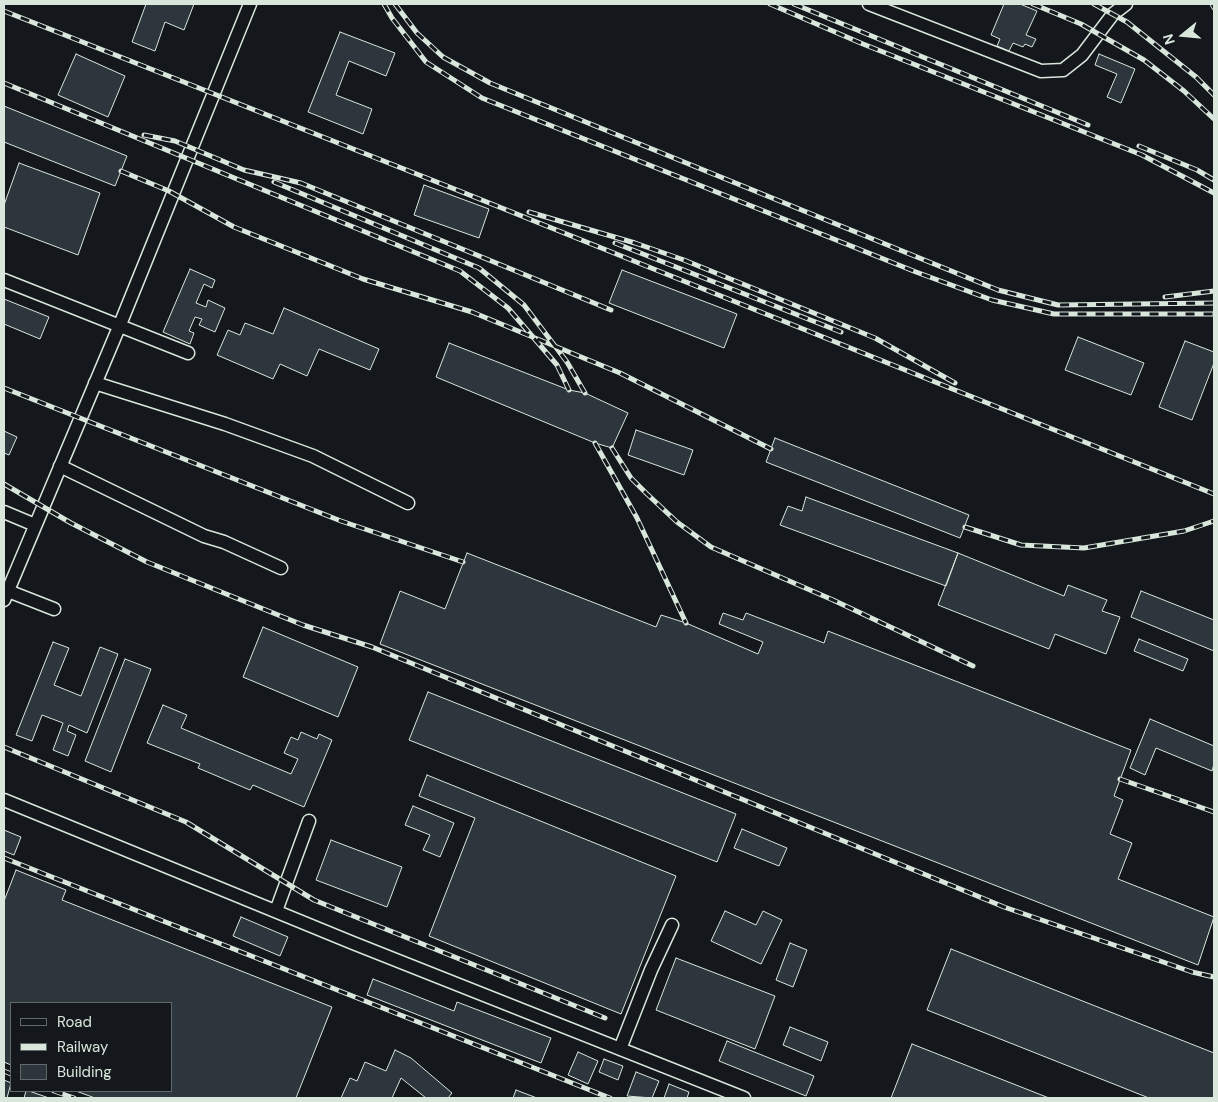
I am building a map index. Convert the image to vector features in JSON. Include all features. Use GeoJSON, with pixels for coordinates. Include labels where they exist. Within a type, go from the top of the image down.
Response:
{"type":"FeatureCollection","features":[{"type":"Feature","properties":{"kind":"street"},"geometry":{"type":"LineString","coordinates":[[54,609],[6,596],[119,327],[250,4]]}},
{"type":"Feature","properties":{"kind":"street"},"geometry":{"type":"LineString","coordinates":[[869,4],[1041,71],[1063,70],[1082,55],[1113,14],[1126,4]]}},
{"type":"Feature","properties":{"kind":"street"},"geometry":{"type":"LineString","coordinates":[[4,280],[188,353]]}},
{"type":"Feature","properties":{"kind":"street"},"geometry":{"type":"LineString","coordinates":[[95,383],[225,424],[313,456],[408,503]]}},
{"type":"Feature","properties":{"kind":"street"},"geometry":{"type":"LineString","coordinates":[[60,466],[204,536],[281,568]]}},
{"type":"Feature","properties":{"kind":"street"},"geometry":{"type":"LineString","coordinates":[[4,512],[35,525]]}},
{"type":"Feature","properties":{"kind":"street"},"geometry":{"type":"LineString","coordinates":[[4,800],[744,1098]]}},
{"type":"Feature","properties":{"kind":"street"},"geometry":{"type":"LineString","coordinates":[[276,911],[309,822]]}},
{"type":"Feature","properties":{"kind":"street"},"geometry":{"type":"LineString","coordinates":[[620,1049],[650,970],[672,925]]}},
{"type":"Feature","properties":{"kind":"building"},"geometry":{"type":"Polygon","coordinates":[[[146,4],[194,4],[184,30],[165,22],[155,51],[132,42],[146,4]]]}},
{"type":"Feature","properties":{"kind":"building"},"geometry":{"type":"Polygon","coordinates":[[[1004,4],[1020,4],[1037,11],[1026,35],[1036,39],[1032,47],[1025,44],[1023,47],[1013,43],[1009,51],[997,46],[1000,39],[991,35],[1004,4]]]}},
{"type":"Feature","properties":{"kind":"building"},"geometry":{"type":"Polygon","coordinates":[[[340,32],[395,53],[386,76],[349,61],[336,95],[372,109],[363,134],[308,112],[340,32]]]}},
{"type":"Feature","properties":{"kind":"building"},"geometry":{"type":"Polygon","coordinates":[[[76,54],[125,76],[108,117],[58,95],[76,54]]]}},
{"type":"Feature","properties":{"kind":"building"},"geometry":{"type":"Polygon","coordinates":[[[1099,54],[1135,69],[1121,103],[1107,97],[1117,74],[1095,65],[1099,54]]]}},
{"type":"Feature","properties":{"kind":"building"},"geometry":{"type":"Polygon","coordinates":[[[4,106],[127,156],[115,186],[4,142],[4,106]]]}},
{"type":"Feature","properties":{"kind":"building"},"geometry":{"type":"Polygon","coordinates":[[[19,163],[100,193],[78,255],[4,227],[4,205],[19,163]]]}},
{"type":"Feature","properties":{"kind":"building"},"geometry":{"type":"Polygon","coordinates":[[[424,185],[489,209],[479,238],[414,215],[424,185]]]}},
{"type":"Feature","properties":{"kind":"building"},"geometry":{"type":"Polygon","coordinates":[[[190,269],[215,280],[212,288],[204,284],[196,303],[206,307],[208,300],[225,308],[215,332],[199,325],[202,319],[195,317],[189,331],[194,333],[190,344],[163,332],[190,269]]]}},
{"type":"Feature","properties":{"kind":"building"},"geometry":{"type":"Polygon","coordinates":[[[622,270],[737,314],[724,348],[609,303],[622,270]]]}},
{"type":"Feature","properties":{"kind":"building"},"geometry":{"type":"Polygon","coordinates":[[[4,299],[49,317],[40,339],[4,324],[4,299]]]}},
{"type":"Feature","properties":{"kind":"building"},"geometry":{"type":"Polygon","coordinates":[[[284,308],[379,349],[370,370],[319,349],[307,376],[280,364],[273,379],[217,355],[228,330],[240,335],[245,323],[273,334],[284,308]]]}},
{"type":"Feature","properties":{"kind":"building"},"geometry":{"type":"Polygon","coordinates":[[[1078,337],[1144,363],[1131,395],[1065,370],[1078,337]]]}},
{"type":"Feature","properties":{"kind":"building"},"geometry":{"type":"Polygon","coordinates":[[[1185,341],[1214,352],[1214,363],[1192,420],[1159,407],[1185,341]]]}},
{"type":"Feature","properties":{"kind":"building"},"geometry":{"type":"Polygon","coordinates":[[[449,343],[569,390],[585,393],[628,413],[612,448],[595,443],[436,377],[449,343]]]}},
{"type":"Feature","properties":{"kind":"building"},"geometry":{"type":"Polygon","coordinates":[[[636,430],[693,450],[684,475],[628,455],[636,430]]]}},
{"type":"Feature","properties":{"kind":"building"},"geometry":{"type":"Polygon","coordinates":[[[4,431],[17,437],[9,455],[4,453],[4,431]]]}},
{"type":"Feature","properties":{"kind":"building"},"geometry":{"type":"Polygon","coordinates":[[[775,438],[969,515],[960,538],[766,462],[775,438]]]}},
{"type":"Feature","properties":{"kind":"building"},"geometry":{"type":"Polygon","coordinates":[[[806,497],[958,553],[946,586],[780,525],[788,506],[802,511],[806,497]]]}},
{"type":"Feature","properties":{"kind":"building"},"geometry":{"type":"Polygon","coordinates":[[[467,553],[656,627],[661,615],[686,623],[758,654],[763,642],[719,624],[723,613],[743,620],[746,613],[824,643],[828,631],[1131,750],[1114,796],[1123,800],[1110,834],[1132,843],[1118,879],[1214,917],[1198,965],[380,644],[400,591],[445,609],[467,553]]]}},
{"type":"Feature","properties":{"kind":"building"},"geometry":{"type":"Polygon","coordinates":[[[958,553],[1064,596],[1068,585],[1107,600],[1102,611],[1120,617],[1106,654],[1055,634],[1049,649],[938,605],[958,553]]]}},
{"type":"Feature","properties":{"kind":"building"},"geometry":{"type":"Polygon","coordinates":[[[1141,591],[1214,620],[1214,651],[1131,617],[1141,591]]]}},
{"type":"Feature","properties":{"kind":"building"},"geometry":{"type":"Polygon","coordinates":[[[263,627],[358,667],[338,717],[243,677],[263,627]]]}},
{"type":"Feature","properties":{"kind":"building"},"geometry":{"type":"Polygon","coordinates":[[[1139,639],[1188,659],[1183,671],[1134,651],[1139,639]]]}},
{"type":"Feature","properties":{"kind":"building"},"geometry":{"type":"Polygon","coordinates":[[[53,642],[69,648],[54,685],[81,696],[100,647],[118,654],[87,733],[69,725],[67,731],[76,735],[68,756],[53,750],[63,723],[42,715],[32,741],[16,735],[53,642]]]}},
{"type":"Feature","properties":{"kind":"building"},"geometry":{"type":"Polygon","coordinates":[[[125,659],[151,669],[111,772],[85,761],[125,659]]]}},
{"type":"Feature","properties":{"kind":"building"},"geometry":{"type":"Polygon","coordinates":[[[428,692],[736,814],[717,862],[409,740],[428,692]]]}},
{"type":"Feature","properties":{"kind":"building"},"geometry":{"type":"Polygon","coordinates":[[[163,705],[187,715],[181,728],[291,774],[298,759],[284,753],[291,737],[298,740],[301,732],[317,739],[319,734],[332,740],[304,807],[253,785],[250,790],[198,768],[200,764],[147,743],[163,705]]]}},
{"type":"Feature","properties":{"kind":"building"},"geometry":{"type":"Polygon","coordinates":[[[1150,719],[1214,746],[1212,771],[1156,748],[1145,775],[1130,768],[1150,719]]]}},
{"type":"Feature","properties":{"kind":"building"},"geometry":{"type":"Polygon","coordinates":[[[427,775],[676,876],[621,1014],[429,936],[475,818],[419,796],[427,775]]]}},
{"type":"Feature","properties":{"kind":"building"},"geometry":{"type":"Polygon","coordinates":[[[413,806],[454,823],[440,857],[423,850],[430,835],[405,825],[413,806]]]}},
{"type":"Feature","properties":{"kind":"building"},"geometry":{"type":"Polygon","coordinates":[[[742,829],[787,848],[779,866],[734,848],[742,829]]]}},
{"type":"Feature","properties":{"kind":"building"},"geometry":{"type":"Polygon","coordinates":[[[4,830],[21,837],[14,855],[4,851],[4,830]]]}},
{"type":"Feature","properties":{"kind":"building"},"geometry":{"type":"Polygon","coordinates":[[[331,840],[402,867],[387,907],[316,880],[331,840]]]}},
{"type":"Feature","properties":{"kind":"building"},"geometry":{"type":"Polygon","coordinates":[[[16,870],[66,890],[62,900],[332,1007],[296,1098],[95,1098],[79,1092],[172,1092],[172,1002],[10,1002],[10,1065],[4,1062],[4,901],[16,870]]]}},
{"type":"Feature","properties":{"kind":"building"},"geometry":{"type":"Polygon","coordinates":[[[725,911],[756,925],[763,911],[782,920],[761,964],[711,941],[725,911]]]}},
{"type":"Feature","properties":{"kind":"building"},"geometry":{"type":"Polygon","coordinates":[[[241,917],[288,937],[280,956],[233,936],[241,917]]]}},
{"type":"Feature","properties":{"kind":"building"},"geometry":{"type":"Polygon","coordinates":[[[790,943],[807,950],[793,987],[776,980],[790,943]]]}},
{"type":"Feature","properties":{"kind":"building"},"geometry":{"type":"Polygon","coordinates":[[[951,949],[1214,1053],[1214,1098],[1149,1098],[927,1010],[951,949]]]}},
{"type":"Feature","properties":{"kind":"building"},"geometry":{"type":"Polygon","coordinates":[[[676,958],[775,996],[755,1049],[656,1010],[676,958]]]}},
{"type":"Feature","properties":{"kind":"building"},"geometry":{"type":"Polygon","coordinates":[[[373,979],[454,1011],[457,1002],[551,1038],[541,1063],[367,995],[373,979]]]}},
{"type":"Feature","properties":{"kind":"building"},"geometry":{"type":"Polygon","coordinates":[[[790,1027],[828,1042],[821,1061],[783,1045],[790,1027]]]}},
{"type":"Feature","properties":{"kind":"building"},"geometry":{"type":"Polygon","coordinates":[[[727,1041],[814,1076],[806,1096],[719,1061],[727,1041]]]}},
{"type":"Feature","properties":{"kind":"building"},"geometry":{"type":"Polygon","coordinates":[[[912,1044],[1049,1098],[891,1098],[912,1044]]]}},
{"type":"Feature","properties":{"kind":"building"},"geometry":{"type":"Polygon","coordinates":[[[395,1050],[411,1058],[452,1093],[448,1098],[426,1098],[401,1078],[392,1098],[341,1098],[350,1078],[357,1081],[365,1062],[386,1071],[395,1050]]]}},
{"type":"Feature","properties":{"kind":"building"},"geometry":{"type":"Polygon","coordinates":[[[578,1052],[598,1061],[588,1084],[568,1075],[578,1052]]]}},
{"type":"Feature","properties":{"kind":"building"},"geometry":{"type":"Polygon","coordinates":[[[604,1059],[623,1066],[618,1080],[599,1072],[604,1059]]]}},
{"type":"Feature","properties":{"kind":"building"},"geometry":{"type":"Polygon","coordinates":[[[636,1072],[659,1081],[652,1098],[627,1096],[636,1072]]]}},
{"type":"Feature","properties":{"kind":"building"},"geometry":{"type":"Polygon","coordinates":[[[4,1080],[10,1083],[10,1087],[7,1098],[4,1098],[4,1080]]]}},
{"type":"Feature","properties":{"kind":"building"},"geometry":{"type":"Polygon","coordinates":[[[669,1084],[689,1092],[687,1098],[664,1098],[669,1084]]]}},
{"type":"Feature","properties":{"kind":"building"},"geometry":{"type":"Polygon","coordinates":[[[516,1090],[537,1098],[513,1098],[516,1090]]]}},
{"type":"Feature","properties":{"kind":"building"},"geometry":{"type":"Polygon","coordinates":[[[26,1092],[32,1092],[49,1098],[24,1098],[26,1092]]]}},
{"type":"Feature","properties":{"kind":"railway"},"geometry":{"type":"LineString","coordinates":[[384,4],[392,18],[426,62],[482,98],[916,272],[992,300],[1054,314],[1214,314]]}},
{"type":"Feature","properties":{"kind":"railway"},"geometry":{"type":"LineString","coordinates":[[395,4],[417,33],[443,57],[490,83],[998,290],[1058,305],[1214,303]]}},
{"type":"Feature","properties":{"kind":"railway"},"geometry":{"type":"LineString","coordinates":[[770,4],[863,44],[1142,155],[1214,193]]}},
{"type":"Feature","properties":{"kind":"railway"},"geometry":{"type":"LineString","coordinates":[[794,4],[1088,125]]}},
{"type":"Feature","properties":{"kind":"railway"},"geometry":{"type":"LineString","coordinates":[[1033,4],[1081,24],[1144,60],[1184,91],[1214,119]]}},
{"type":"Feature","properties":{"kind":"railway"},"geometry":{"type":"LineString","coordinates":[[1094,4],[1127,22],[1196,77],[1214,95]]}},
{"type":"Feature","properties":{"kind":"railway"},"geometry":{"type":"LineString","coordinates":[[1212,4],[1214,8]]}},
{"type":"Feature","properties":{"kind":"railway"},"geometry":{"type":"LineString","coordinates":[[4,11],[447,186],[1214,494]]}},
{"type":"Feature","properties":{"kind":"railway"},"geometry":{"type":"LineString","coordinates":[[4,83],[460,271],[508,308],[557,365],[569,390]]}},
{"type":"Feature","properties":{"kind":"railway"},"geometry":{"type":"LineString","coordinates":[[144,135],[175,141],[244,170],[301,183],[611,310]]}},
{"type":"Feature","properties":{"kind":"railway"},"geometry":{"type":"LineString","coordinates":[[1139,146],[1197,170],[1214,180]]}},
{"type":"Feature","properties":{"kind":"railway"},"geometry":{"type":"LineString","coordinates":[[121,171],[169,191],[234,227],[363,279],[472,312],[620,373],[771,449]]}},
{"type":"Feature","properties":{"kind":"railway"},"geometry":{"type":"LineString","coordinates":[[274,182],[479,268],[524,305],[567,362],[585,393]]}},
{"type":"Feature","properties":{"kind":"railway"},"geometry":{"type":"LineString","coordinates":[[529,212],[635,243],[684,260],[875,338],[955,383]]}},
{"type":"Feature","properties":{"kind":"railway"},"geometry":{"type":"LineString","coordinates":[[615,243],[841,332]]}},
{"type":"Feature","properties":{"kind":"railway"},"geometry":{"type":"LineString","coordinates":[[1165,297],[1214,291]]}},
{"type":"Feature","properties":{"kind":"railway"},"geometry":{"type":"LineString","coordinates":[[4,388],[341,521],[463,562]]}},
{"type":"Feature","properties":{"kind":"railway"},"geometry":{"type":"LineString","coordinates":[[595,443],[637,518],[686,623]]}},
{"type":"Feature","properties":{"kind":"railway"},"geometry":{"type":"LineString","coordinates":[[612,448],[631,478],[677,522],[711,547],[833,600],[973,666]]}},
{"type":"Feature","properties":{"kind":"railway"},"geometry":{"type":"LineString","coordinates":[[4,484],[71,523],[147,562],[303,625],[372,647],[1004,907],[1192,972],[1214,977]]}},
{"type":"Feature","properties":{"kind":"railway"},"geometry":{"type":"LineString","coordinates":[[965,527],[1021,545],[1084,548],[1184,531],[1214,521]]}},
{"type":"Feature","properties":{"kind":"railway"},"geometry":{"type":"LineString","coordinates":[[4,747],[186,822],[314,900],[605,1018]]}},
{"type":"Feature","properties":{"kind":"railway"},"geometry":{"type":"LineString","coordinates":[[1120,779],[1214,812]]}},
{"type":"Feature","properties":{"kind":"railway"},"geometry":{"type":"LineString","coordinates":[[4,858],[610,1098]]}},
{"type":"Feature","properties":{"kind":"railway"},"geometry":{"type":"LineString","coordinates":[[4,1071],[10,1074]]}},
{"type":"Feature","properties":{"kind":"railway"},"geometry":{"type":"LineString","coordinates":[[57,1092],[74,1098]]}}]}
